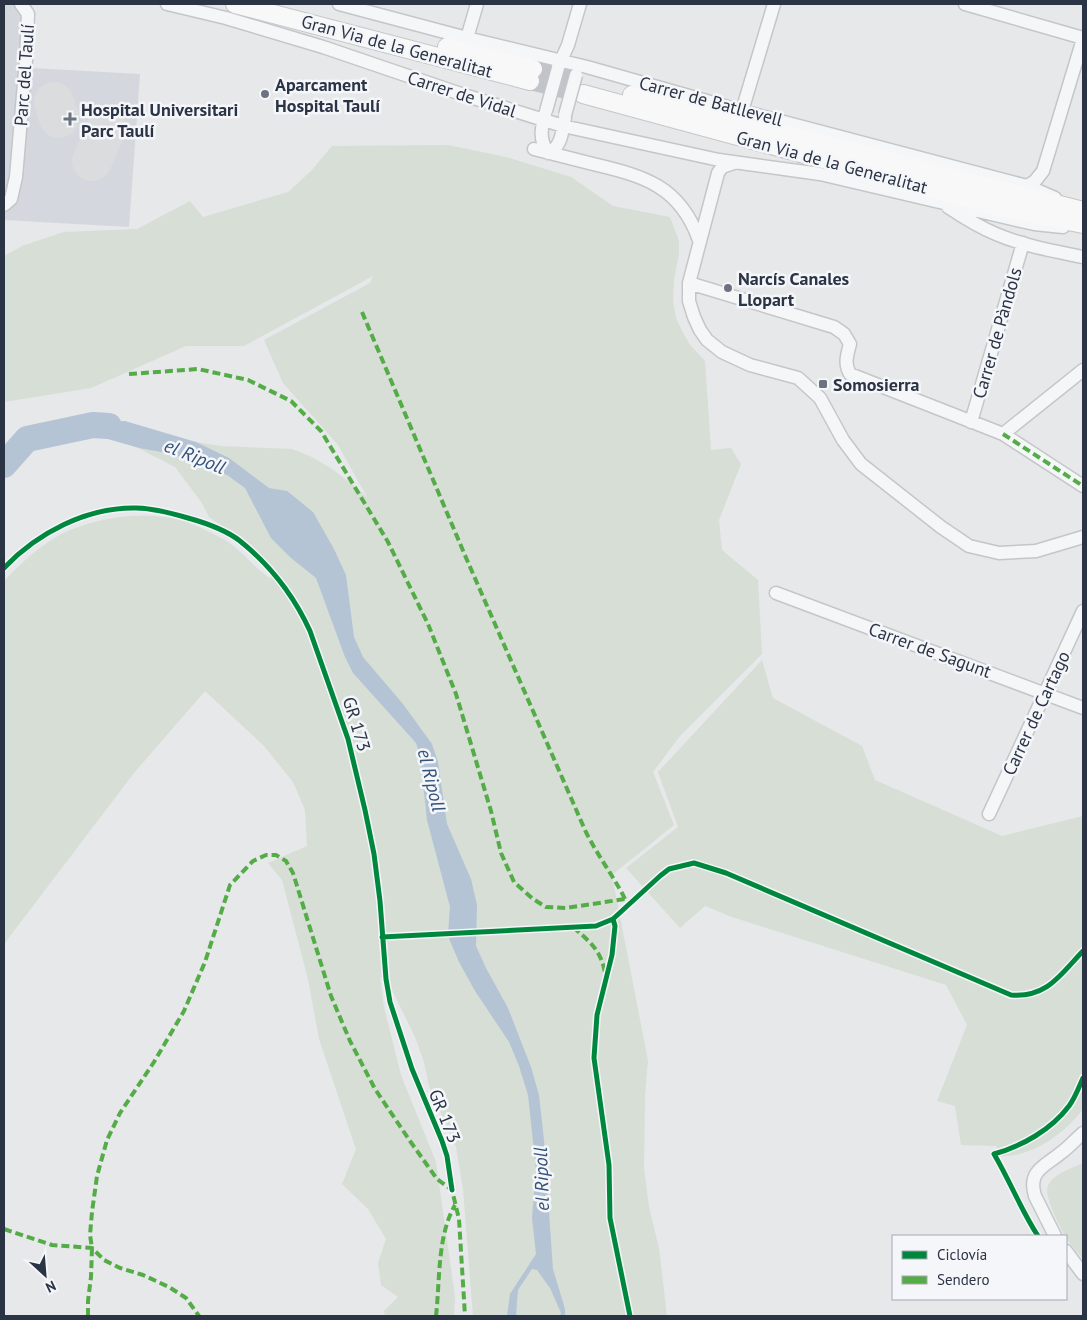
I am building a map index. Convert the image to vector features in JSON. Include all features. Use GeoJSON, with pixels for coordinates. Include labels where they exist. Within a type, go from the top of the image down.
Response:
{"type":"FeatureCollection","features":[{"type":"Feature","properties":{"kind":"street","name":"Parc del Taulí"},"geometry":{"type":"LineString","coordinates":[[4,205],[11,198],[16,177],[28,14],[21,4]]}},
{"type":"Feature","properties":{"kind":"street","name":"Carrer de Vidal"},"geometry":{"type":"LineString","coordinates":[[167,4],[226,18],[323,47],[464,95],[564,120],[585,131],[736,163],[820,174],[1034,224],[1083,229]]}},
{"type":"Feature","properties":{"kind":"street","name":"Gran Via de la Generalitat"},"geometry":{"type":"LineString","coordinates":[[236,4],[532,75],[279,4]]}},
{"type":"Feature","properties":{"kind":"street","name":"Carrer de Batllevell"},"geometry":{"type":"LineString","coordinates":[[339,4],[559,64],[583,80],[742,111],[1027,186],[1082,215]]}},
{"type":"Feature","properties":{"kind":"street"},"geometry":{"type":"LineString","coordinates":[[467,38],[477,4]]}},
{"type":"Feature","properties":{"kind":"street"},"geometry":{"type":"LineString","coordinates":[[548,152],[543,145],[541,137],[544,116],[559,64],[568,45],[580,4]]}},
{"type":"Feature","properties":{"kind":"street"},"geometry":{"type":"LineString","coordinates":[[742,111],[774,4]]}},
{"type":"Feature","properties":{"kind":"street"},"geometry":{"type":"LineString","coordinates":[[965,4],[1083,38],[1043,171],[1035,181],[1027,186]]}},
{"type":"Feature","properties":{"kind":"street"},"geometry":{"type":"LineString","coordinates":[[548,152],[554,150],[558,144],[564,120],[583,80]]}},
{"type":"Feature","properties":{"kind":"street","name":"Gran Via de la Generalitat"},"geometry":{"type":"LineString","coordinates":[[583,80],[1082,215]]}},
{"type":"Feature","properties":{"kind":"street"},"geometry":{"type":"LineString","coordinates":[[534,149],[632,173],[654,182],[670,195],[683,210],[694,225],[699,240]]}},
{"type":"Feature","properties":{"kind":"street"},"geometry":{"type":"LineString","coordinates":[[736,163],[725,165],[720,170],[699,240],[689,283],[689,301],[700,330],[708,340],[722,352],[750,365],[798,378],[820,398],[843,440],[861,464],[941,527],[969,546],[999,553],[1036,551],[1083,537]]}},
{"type":"Feature","properties":{"kind":"street"},"geometry":{"type":"LineString","coordinates":[[937,201],[975,224],[997,234],[1023,243],[1083,257]]}},
{"type":"Feature","properties":{"kind":"street","name":"Carrer de Pàndols"},"geometry":{"type":"LineString","coordinates":[[971,422],[1023,243]]}},
{"type":"Feature","properties":{"kind":"street"},"geometry":{"type":"LineString","coordinates":[[689,283],[834,328],[844,334],[850,344],[846,361],[846,368],[850,374],[1003,434],[1083,486]]}},
{"type":"Feature","properties":{"kind":"street"},"geometry":{"type":"LineString","coordinates":[[1003,434],[1083,370]]}},
{"type":"Feature","properties":{"kind":"street","name":"Carrer de Sagunt"},"geometry":{"type":"LineString","coordinates":[[776,594],[1083,708]]}},
{"type":"Feature","properties":{"kind":"street","name":"Carrer de Cartago"},"geometry":{"type":"LineString","coordinates":[[989,814],[1083,611]]}},
{"type":"Feature","properties":{"kind":"street"},"geometry":{"type":"LineString","coordinates":[[1054,1235],[1035,1196],[1033,1184],[1039,1170],[1062,1153],[1083,1133]]}},
{"type":"Feature","properties":{"kind":"street"},"geometry":{"type":"LineString","coordinates":[[1067,1252],[1083,1274]]}},
{"type":"Feature","properties":{"kind":"shaded area","name":"Hospital Universitari Parc Taulí"},"geometry":{"type":"Polygon","coordinates":[[[4,4],[31,4],[34,11],[32,68],[140,74],[129,227],[4,220],[4,4]]]}},
{"type":"Feature","properties":{"kind":"shaded area"},"geometry":{"type":"Polygon","coordinates":[[[448,145],[506,157],[571,177],[613,206],[670,217],[679,241],[673,301],[676,318],[683,333],[691,346],[705,361],[711,450],[731,448],[741,464],[719,520],[722,550],[758,580],[762,654],[680,736],[653,772],[674,825],[612,875],[648,1061],[645,1095],[644,1168],[649,1207],[659,1248],[667,1316],[473,1316],[463,1189],[456,1147],[429,1086],[424,1062],[415,1037],[391,988],[380,976],[384,1007],[401,1075],[436,1162],[455,1297],[454,1316],[385,1316],[384,1311],[398,1297],[381,1285],[378,1263],[386,1239],[368,1209],[342,1184],[356,1149],[319,1039],[308,979],[282,880],[268,863],[307,846],[305,810],[293,782],[264,746],[205,691],[134,773],[4,944],[4,581],[35,552],[61,534],[82,525],[136,516],[176,519],[201,528],[231,544],[271,579],[266,560],[243,538],[209,517],[202,503],[175,467],[138,448],[196,442],[221,446],[292,449],[312,457],[332,469],[367,497],[338,445],[283,383],[264,340],[370,283],[373,276],[244,346],[186,346],[91,388],[4,402],[4,256],[22,246],[64,232],[137,229],[190,201],[203,217],[288,192],[311,171],[332,146],[448,145]]]}},
{"type":"Feature","properties":{"kind":"shaded area"},"geometry":{"type":"Polygon","coordinates":[[[762,660],[773,698],[862,746],[875,780],[1002,836],[1083,816],[1083,1109],[1067,1127],[1047,1142],[1025,1152],[1001,1156],[996,1146],[961,1145],[955,1106],[937,1101],[967,1025],[946,985],[732,917],[705,906],[680,928],[626,868],[678,827],[658,772],[762,660]]]}},
{"type":"Feature","properties":{"kind":"shaded area"},"geometry":{"type":"Polygon","coordinates":[[[1083,1163],[1083,1259],[1068,1241],[1067,1235],[1065,1235],[1054,1214],[1048,1197],[1047,1191],[1050,1182],[1063,1172],[1083,1163]]]}},
{"type":"Feature","properties":{"kind":"water"},"geometry":{"type":"Polygon","coordinates":[[[125,421],[196,442],[229,458],[269,488],[287,491],[313,512],[346,575],[354,637],[363,657],[403,704],[432,744],[438,762],[447,824],[471,879],[477,905],[476,946],[508,1008],[531,1067],[539,1095],[553,1269],[565,1309],[565,1316],[560,1316],[561,1313],[550,1288],[537,1270],[532,1269],[518,1290],[516,1316],[507,1316],[510,1294],[536,1254],[532,1218],[536,1170],[528,1095],[509,1042],[475,991],[450,941],[448,934],[450,907],[427,820],[420,755],[416,743],[353,673],[345,657],[316,578],[291,558],[271,538],[245,488],[227,475],[194,461],[87,433],[70,431],[96,422],[125,421]]]}},
{"type":"Feature","properties":{"kind":"waterway","name":"el Ripoll"},"geometry":{"type":"LineString","coordinates":[[4,465],[27,439],[93,425],[109,426]]}},
{"type":"Feature","properties":{"kind":"taxiway"},"geometry":{"type":"LineString","coordinates":[[54,102],[59,118]]}},
{"type":"Feature","properties":{"kind":"taxiway"},"geometry":{"type":"LineString","coordinates":[[92,161],[106,128]]}},
{"type":"Feature","properties":{"kind":"tunnel"},"geometry":{"type":"LineString","coordinates":[[533,69],[573,80]]}},
{"type":"Feature","properties":{"kind":"tunnel"},"geometry":{"type":"LineString","coordinates":[[530,81],[583,94]]}},
{"type":"Feature","properties":{"kind":"marked path"},"geometry":{"type":"LineString","coordinates":[[362,312],[467,560],[585,830],[625,899]]}},
{"type":"Feature","properties":{"kind":"marked path"},"geometry":{"type":"LineString","coordinates":[[129,374],[198,369],[248,380],[291,401],[321,431],[388,542],[428,624],[456,694],[491,811],[501,853],[514,882],[533,899],[546,907],[566,908],[625,899],[630,902]]}},
{"type":"Feature","properties":{"kind":"marked path"},"geometry":{"type":"LineString","coordinates":[[1003,434],[1083,486]]}},
{"type":"Feature","properties":{"kind":"marked path"},"geometry":{"type":"LineString","coordinates":[[88,1316],[92,1212],[97,1176],[107,1140],[120,1113],[154,1062],[184,1011],[205,962],[230,885],[253,861],[266,855],[276,855],[286,861],[293,873],[331,996],[350,1041],[375,1089],[437,1179],[452,1190],[459,1219],[465,1316]]}},
{"type":"Feature","properties":{"kind":"marked path"},"geometry":{"type":"LineString","coordinates":[[573,927],[598,952],[605,973]]}},
{"type":"Feature","properties":{"kind":"marked path"},"geometry":{"type":"LineString","coordinates":[[436,1316],[442,1245],[449,1217],[455,1205]]}},
{"type":"Feature","properties":{"kind":"marked path"},"geometry":{"type":"LineString","coordinates":[[4,1229],[52,1245],[92,1248],[104,1260],[169,1287],[186,1298],[199,1316]]}},
{"type":"Feature","properties":{"kind":"cycle path","name":"GR 173"},"geometry":{"type":"LineString","coordinates":[[4,568],[17,555],[47,533],[64,524],[99,512],[142,508],[195,520],[228,533],[251,550],[289,593],[310,631],[348,739],[374,854],[386,979],[390,1002],[412,1069],[447,1156],[452,1190]]}},
{"type":"Feature","properties":{"kind":"cycle path"},"geometry":{"type":"LineString","coordinates":[[382,937],[596,926],[613,919],[669,869],[694,863],[726,873],[1011,995],[1023,995],[1044,989],[1060,976],[1083,951]]}},
{"type":"Feature","properties":{"kind":"cycle path"},"geometry":{"type":"LineString","coordinates":[[613,919],[615,926],[612,955],[597,1015],[594,1058],[609,1165],[610,1218],[630,1316]]}},
{"type":"Feature","properties":{"kind":"cycle path"},"geometry":{"type":"LineString","coordinates":[[1037,1235],[994,1154],[1025,1142],[1045,1130],[1062,1115],[1071,1103],[1083,1078]]}},
{"type":"Feature","properties":{"kind":"place","name":"Aparcament Hospital Taulí"},"geometry":{"type":"Point","coordinates":[265,94]}},
{"type":"Feature","properties":{"kind":"place","name":"Hospital Universitari Parc Taulí"},"geometry":{"type":"Point","coordinates":[70,119]}},
{"type":"Feature","properties":{"kind":"place","name":"Narcís Canales Llopart"},"geometry":{"type":"Point","coordinates":[728,288]}},
{"type":"Feature","properties":{"kind":"place","name":"Somosierra"},"geometry":{"type":"Point","coordinates":[823,384]}}]}
